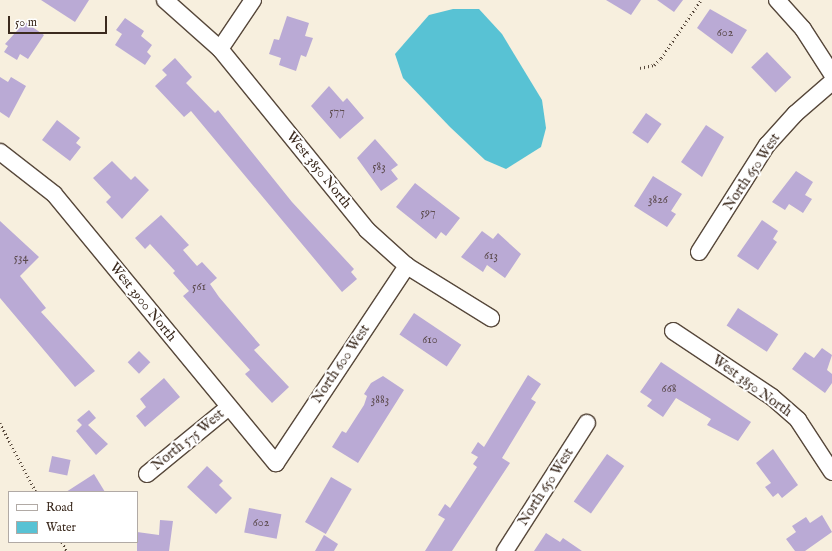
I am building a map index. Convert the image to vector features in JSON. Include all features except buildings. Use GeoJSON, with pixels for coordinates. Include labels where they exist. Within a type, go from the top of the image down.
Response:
{"type":"FeatureCollection","features":[{"type":"Feature","properties":{"kind":"street","name":"West 3850 North"},"geometry":{"type":"LineString","coordinates":[[165,0],[220,49],[367,230],[407,266],[491,318]]}},
{"type":"Feature","properties":{"kind":"street"},"geometry":{"type":"LineString","coordinates":[[220,49],[253,0]]}},
{"type":"Feature","properties":{"kind":"street"},"geometry":{"type":"LineString","coordinates":[[777,0],[803,29],[832,74]]}},
{"type":"Feature","properties":{"kind":"street","name":"North 650 West"},"geometry":{"type":"LineString","coordinates":[[699,252],[767,145],[795,114],[832,82]]}},
{"type":"Feature","properties":{"kind":"street","name":"West 3900 North"},"geometry":{"type":"LineString","coordinates":[[0,152],[54,194],[276,463]]}},
{"type":"Feature","properties":{"kind":"street","name":"North 600 West"},"geometry":{"type":"LineString","coordinates":[[276,463],[407,266]]}},
{"type":"Feature","properties":{"kind":"street","name":"West 3850 North"},"geometry":{"type":"LineString","coordinates":[[673,331],[772,397],[798,420],[832,472]]}},
{"type":"Feature","properties":{"kind":"street","name":"North 575 West"},"geometry":{"type":"LineString","coordinates":[[147,474],[229,407]]}},
{"type":"Feature","properties":{"kind":"street","name":"North 650 West"},"geometry":{"type":"LineString","coordinates":[[505,551],[587,423]]}},
{"type":"Feature","properties":{"kind":"path"},"geometry":{"type":"LineString","coordinates":[[640,68],[654,65],[661,58],[701,0]]}},
{"type":"Feature","properties":{"kind":"path"},"geometry":{"type":"LineString","coordinates":[[0,423],[35,491]]}},
{"type":"Feature","properties":{"kind":"water"},"geometry":{"type":"Polygon","coordinates":[[[453,9],[479,9],[502,34],[542,100],[546,128],[541,147],[506,169],[485,160],[450,127],[403,78],[395,54],[429,15],[453,9]]]}}]}
